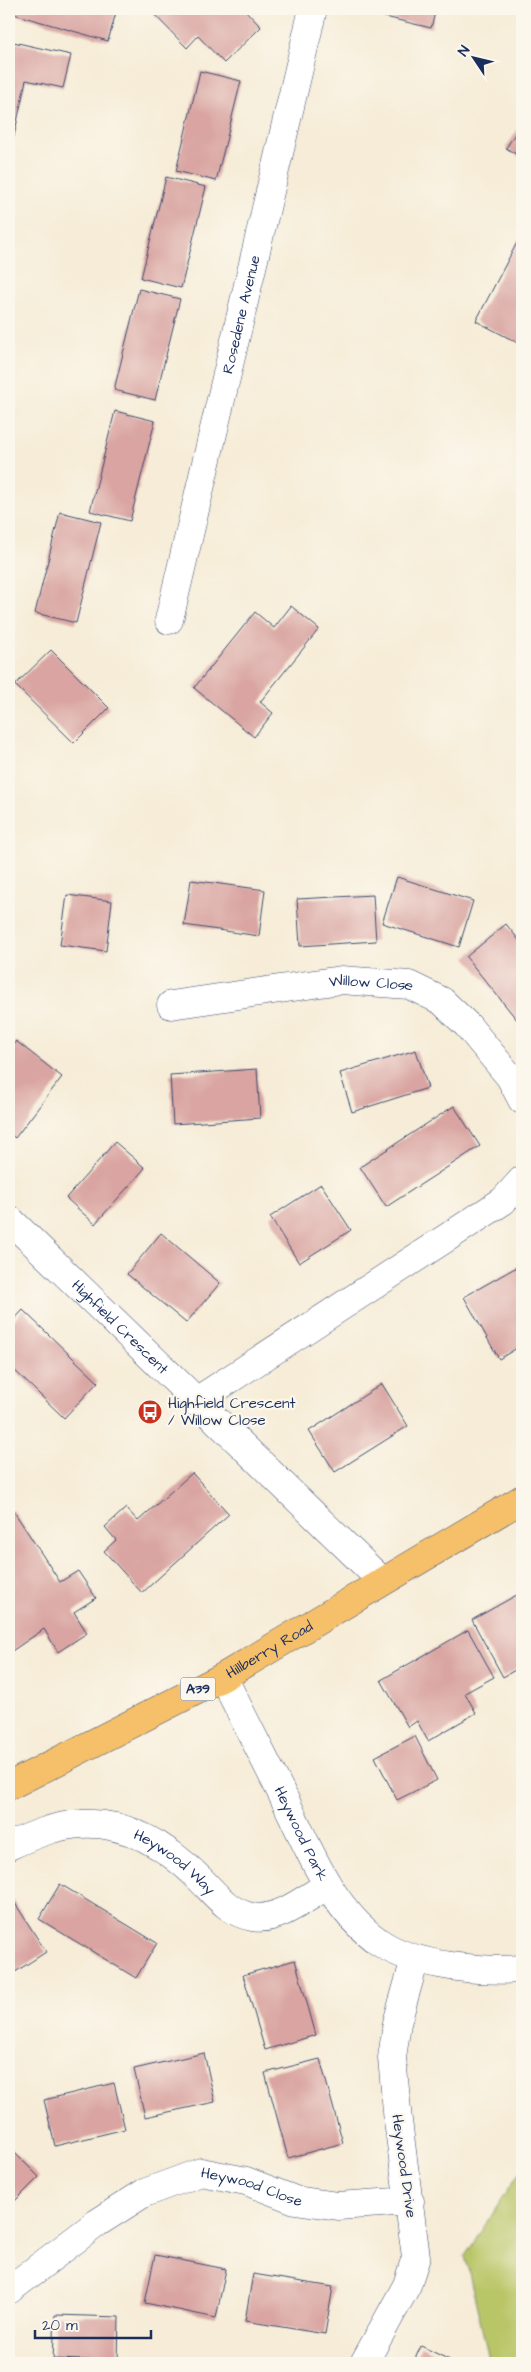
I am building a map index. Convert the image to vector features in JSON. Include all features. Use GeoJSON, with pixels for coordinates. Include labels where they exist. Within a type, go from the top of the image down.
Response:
{"type":"FeatureCollection","features":[{"type":"Feature","properties":{"kind":"highway","name":"Hillberry Road"},"geometry":{"type":"LineString","coordinates":[[9,1786],[223,1677],[522,1499]]}},
{"type":"Feature","properties":{"kind":"street","name":"Rosedene Avenue"},"geometry":{"type":"LineString","coordinates":[[169,620],[313,9]]}},
{"type":"Feature","properties":{"kind":"street","name":"Willow Close"},"geometry":{"type":"LineString","coordinates":[[171,1004],[341,980],[408,985],[442,1001],[468,1026],[510,1077],[522,1100]]}},
{"type":"Feature","properties":{"kind":"street"},"geometry":{"type":"LineString","coordinates":[[195,1402],[503,1201],[522,1180]]}},
{"type":"Feature","properties":{"kind":"street","name":"Highfield Crescent"},"geometry":{"type":"LineString","coordinates":[[9,1219],[382,1582]]}},
{"type":"Feature","properties":{"kind":"street","name":"Heywood Park"},"geometry":{"type":"LineString","coordinates":[[223,1677],[327,1886],[358,1924],[380,1943],[415,1959],[494,1971],[522,1969]]}},
{"type":"Feature","properties":{"kind":"street","name":"Heywood Way"},"geometry":{"type":"LineString","coordinates":[[9,1846],[34,1835],[80,1824],[102,1825],[120,1829],[159,1845],[179,1860],[231,1910],[252,1917],[277,1915],[327,1886]]}},
{"type":"Feature","properties":{"kind":"street","name":"Heywood Drive"},"geometry":{"type":"LineString","coordinates":[[364,2363],[407,2285],[416,2257],[398,2121],[392,2058],[397,2024],[415,1959]]}},
{"type":"Feature","properties":{"kind":"street","name":"Heywood Close"},"geometry":{"type":"LineString","coordinates":[[9,2290],[97,2223],[144,2193],[201,2172],[246,2181],[295,2200],[338,2206],[410,2201]]}},
{"type":"Feature","properties":{"kind":"green space"},"geometry":{"type":"Polygon","coordinates":[[[519,2173],[522,2176],[522,2363],[490,2363],[465,2256],[519,2173]]]}},
{"type":"Feature","properties":{"kind":"building"},"geometry":{"type":"Polygon","coordinates":[[[11,9],[117,9],[108,41],[10,13],[11,9]]]}},
{"type":"Feature","properties":{"kind":"building"},"geometry":{"type":"Polygon","coordinates":[[[149,9],[244,9],[261,27],[224,63],[198,36],[187,48],[149,9]]]}},
{"type":"Feature","properties":{"kind":"building"},"geometry":{"type":"Polygon","coordinates":[[[383,9],[436,9],[431,28],[381,16],[383,9]]]}},
{"type":"Feature","properties":{"kind":"building"},"geometry":{"type":"Polygon","coordinates":[[[9,41],[71,55],[63,88],[26,80],[11,150],[9,149],[9,41]]]}},
{"type":"Feature","properties":{"kind":"building"},"geometry":{"type":"Polygon","coordinates":[[[200,71],[241,81],[216,181],[176,171],[200,71]]]}},
{"type":"Feature","properties":{"kind":"building"},"geometry":{"type":"Polygon","coordinates":[[[522,123],[522,158],[506,148],[522,123]]]}},
{"type":"Feature","properties":{"kind":"building"},"geometry":{"type":"Polygon","coordinates":[[[166,177],[206,187],[181,288],[141,278],[166,177]]]}},
{"type":"Feature","properties":{"kind":"building"},"geometry":{"type":"Polygon","coordinates":[[[522,233],[522,345],[476,321],[522,233]]]}},
{"type":"Feature","properties":{"kind":"building"},"geometry":{"type":"Polygon","coordinates":[[[139,289],[180,299],[155,400],[114,390],[139,289]]]}},
{"type":"Feature","properties":{"kind":"building"},"geometry":{"type":"Polygon","coordinates":[[[115,411],[155,421],[130,521],[90,511],[115,411]]]}},
{"type":"Feature","properties":{"kind":"building"},"geometry":{"type":"Polygon","coordinates":[[[60,512],[101,522],[76,623],[35,613],[60,512]]]}},
{"type":"Feature","properties":{"kind":"building"},"geometry":{"type":"Polygon","coordinates":[[[291,606],[319,629],[260,702],[273,713],[254,737],[194,688],[255,612],[274,628],[291,606]]]}},
{"type":"Feature","properties":{"kind":"building"},"geometry":{"type":"Polygon","coordinates":[[[51,650],[109,708],[74,743],[15,685],[51,650]]]}},
{"type":"Feature","properties":{"kind":"building"},"geometry":{"type":"Polygon","coordinates":[[[397,877],[473,901],[459,947],[382,923],[397,877]]]}},
{"type":"Feature","properties":{"kind":"building"},"geometry":{"type":"Polygon","coordinates":[[[191,880],[265,890],[259,936],[184,925],[191,880]]]}},
{"type":"Feature","properties":{"kind":"building"},"geometry":{"type":"Polygon","coordinates":[[[67,895],[112,901],[106,951],[60,945],[67,895]]]}},
{"type":"Feature","properties":{"kind":"building"},"geometry":{"type":"Polygon","coordinates":[[[373,895],[376,941],[300,946],[297,899],[373,895]]]}},
{"type":"Feature","properties":{"kind":"building"},"geometry":{"type":"Polygon","coordinates":[[[506,924],[522,944],[522,1026],[466,957],[506,924]]]}},
{"type":"Feature","properties":{"kind":"building"},"geometry":{"type":"Polygon","coordinates":[[[16,1041],[62,1077],[15,1138],[9,1133],[9,1050],[16,1041]]]}},
{"type":"Feature","properties":{"kind":"building"},"geometry":{"type":"Polygon","coordinates":[[[416,1050],[428,1088],[352,1112],[340,1073],[416,1050]]]}},
{"type":"Feature","properties":{"kind":"building"},"geometry":{"type":"Polygon","coordinates":[[[257,1069],[260,1118],[173,1124],[170,1075],[257,1069]]]}},
{"type":"Feature","properties":{"kind":"building"},"geometry":{"type":"Polygon","coordinates":[[[454,1106],[480,1146],[386,1207],[360,1167],[454,1106]]]}},
{"type":"Feature","properties":{"kind":"building"},"geometry":{"type":"Polygon","coordinates":[[[115,1142],[145,1168],[95,1224],[66,1198],[115,1142]]]}},
{"type":"Feature","properties":{"kind":"building"},"geometry":{"type":"Polygon","coordinates":[[[321,1184],[351,1230],[299,1263],[270,1217],[321,1184]]]}},
{"type":"Feature","properties":{"kind":"building"},"geometry":{"type":"Polygon","coordinates":[[[161,1233],[220,1283],[186,1323],[127,1274],[161,1233]]]}},
{"type":"Feature","properties":{"kind":"building"},"geometry":{"type":"Polygon","coordinates":[[[522,1264],[522,1345],[499,1359],[464,1297],[522,1264]]]}},
{"type":"Feature","properties":{"kind":"building"},"geometry":{"type":"Polygon","coordinates":[[[23,1310],[98,1382],[64,1418],[9,1365],[9,1325],[23,1310]]]}},
{"type":"Feature","properties":{"kind":"building"},"geometry":{"type":"Polygon","coordinates":[[[382,1384],[408,1426],[335,1472],[309,1431],[382,1384]]]}},
{"type":"Feature","properties":{"kind":"building"},"geometry":{"type":"Polygon","coordinates":[[[192,1473],[229,1514],[142,1593],[104,1551],[116,1540],[105,1527],[126,1508],[138,1521],[192,1473]]]}},
{"type":"Feature","properties":{"kind":"building"},"geometry":{"type":"Polygon","coordinates":[[[13,1510],[60,1582],[78,1571],[96,1598],[74,1612],[87,1633],[58,1652],[44,1629],[9,1653],[9,1513],[13,1510]]]}},
{"type":"Feature","properties":{"kind":"building"},"geometry":{"type":"Polygon","coordinates":[[[522,1592],[522,1666],[503,1677],[472,1620],[522,1592]]]}},
{"type":"Feature","properties":{"kind":"building"},"geometry":{"type":"Polygon","coordinates":[[[468,1630],[494,1677],[465,1693],[476,1713],[428,1741],[417,1721],[408,1727],[381,1680],[468,1630]]]}},
{"type":"Feature","properties":{"kind":"building"},"geometry":{"type":"Polygon","coordinates":[[[415,1736],[437,1780],[397,1800],[375,1757],[415,1736]]]}},
{"type":"Feature","properties":{"kind":"building"},"geometry":{"type":"Polygon","coordinates":[[[60,1884],[157,1943],[136,1978],[39,1919],[60,1884]]]}},
{"type":"Feature","properties":{"kind":"building"},"geometry":{"type":"Polygon","coordinates":[[[13,1900],[46,1952],[9,1976],[9,1903],[13,1900]]]}},
{"type":"Feature","properties":{"kind":"building"},"geometry":{"type":"Polygon","coordinates":[[[295,1960],[316,2035],[265,2050],[243,1975],[295,1960]]]}},
{"type":"Feature","properties":{"kind":"building"},"geometry":{"type":"Polygon","coordinates":[[[204,2053],[215,2102],[145,2117],[134,2069],[204,2053]]]}},
{"type":"Feature","properties":{"kind":"building"},"geometry":{"type":"Polygon","coordinates":[[[320,2059],[343,2143],[288,2158],[265,2073],[320,2059]]]}},
{"type":"Feature","properties":{"kind":"building"},"geometry":{"type":"Polygon","coordinates":[[[114,2083],[125,2129],[55,2146],[44,2100],[114,2083]]]}},
{"type":"Feature","properties":{"kind":"building"},"geometry":{"type":"Polygon","coordinates":[[[9,2147],[39,2177],[9,2207],[9,2147]]]}},
{"type":"Feature","properties":{"kind":"building"},"geometry":{"type":"Polygon","coordinates":[[[155,2255],[226,2269],[216,2318],[145,2303],[155,2255]]]}},
{"type":"Feature","properties":{"kind":"building"},"geometry":{"type":"Polygon","coordinates":[[[253,2274],[333,2287],[325,2334],[245,2321],[253,2274]]]}},
{"type":"Feature","properties":{"kind":"building"},"geometry":{"type":"Polygon","coordinates":[[[55,2315],[119,2317],[118,2361],[53,2359],[55,2315]]]}},
{"type":"Feature","properties":{"kind":"building"},"geometry":{"type":"Polygon","coordinates":[[[421,2346],[456,2363],[413,2363],[421,2346]]]}},
{"type":"Feature","properties":{"kind":"place","name":"Highfield Crescent / Willow Close"},"geometry":{"type":"Point","coordinates":[150,1412]}}]}
